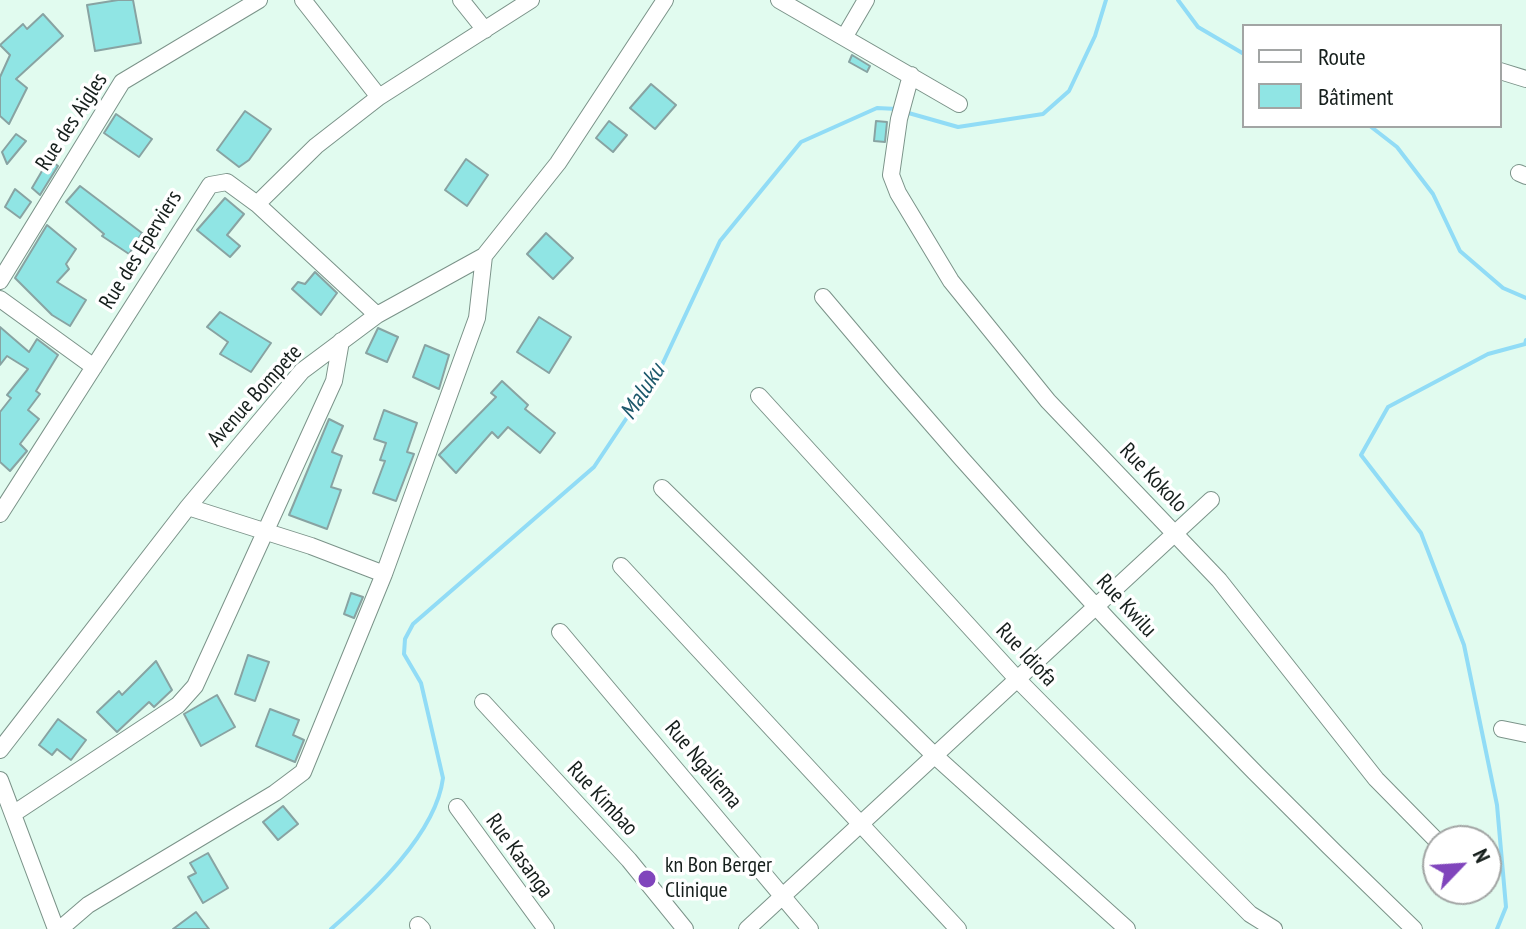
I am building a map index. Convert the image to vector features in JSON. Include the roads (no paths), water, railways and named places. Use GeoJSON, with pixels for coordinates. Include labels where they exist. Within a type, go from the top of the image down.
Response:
{"type":"FeatureCollection","features":[{"type":"Feature","properties":{"kind":"street","name":"Rue des Aigles"},"geometry":{"type":"LineString","coordinates":[[0,281],[122,82],[259,0]]}},
{"type":"Feature","properties":{"kind":"street"},"geometry":{"type":"LineString","coordinates":[[303,0],[379,97]]}},
{"type":"Feature","properties":{"kind":"street"},"geometry":{"type":"LineString","coordinates":[[461,0],[485,30]]}},
{"type":"Feature","properties":{"kind":"street"},"geometry":{"type":"LineString","coordinates":[[257,204],[316,146],[379,97],[531,0]]}},
{"type":"Feature","properties":{"kind":"street","name":"Avenue Bompete"},"geometry":{"type":"LineString","coordinates":[[0,750],[188,507],[302,371],[377,315],[484,256],[558,163],[665,0]]}},
{"type":"Feature","properties":{"kind":"street"},"geometry":{"type":"LineString","coordinates":[[779,0],[959,104]]}},
{"type":"Feature","properties":{"kind":"street"},"geometry":{"type":"LineString","coordinates":[[845,36],[866,0]]}},
{"type":"Feature","properties":{"kind":"street"},"geometry":{"type":"LineString","coordinates":[[1502,72],[1526,79]]}},
{"type":"Feature","properties":{"kind":"street","name":"Rue Kokolo"},"geometry":{"type":"LineString","coordinates":[[911,75],[891,175],[945,271],[1048,401],[1219,580],[1376,779],[1422,826]]}},
{"type":"Feature","properties":{"kind":"street","name":"Rue des Eperviers"},"geometry":{"type":"LineString","coordinates":[[0,514],[210,185],[227,182],[257,204],[377,315]]}},
{"type":"Feature","properties":{"kind":"street"},"geometry":{"type":"LineString","coordinates":[[0,780],[58,929],[88,905],[298,777],[309,760],[384,574],[477,318],[484,256]]}},
{"type":"Feature","properties":{"kind":"street","name":"Rue Kwilu"},"geometry":{"type":"LineString","coordinates":[[823,297],[937,434],[1096,607],[1243,763],[1414,929]]}},
{"type":"Feature","properties":{"kind":"street"},"geometry":{"type":"LineString","coordinates":[[0,299],[94,367]]}},
{"type":"Feature","properties":{"kind":"street"},"geometry":{"type":"LineString","coordinates":[[13,814],[186,697],[195,686],[334,381],[341,341]]}},
{"type":"Feature","properties":{"kind":"street","name":"Rue Idiofa"},"geometry":{"type":"LineString","coordinates":[[759,396],[1018,680],[1250,914],[1274,929]]}},
{"type":"Feature","properties":{"kind":"street"},"geometry":{"type":"LineString","coordinates":[[662,488],[934,755],[1127,929]]}},
{"type":"Feature","properties":{"kind":"street"},"geometry":{"type":"LineString","coordinates":[[747,929],[1211,500]]}},
{"type":"Feature","properties":{"kind":"street"},"geometry":{"type":"LineString","coordinates":[[188,507],[384,574]]}},
{"type":"Feature","properties":{"kind":"street"},"geometry":{"type":"LineString","coordinates":[[621,566],[958,929]]}},
{"type":"Feature","properties":{"kind":"street","name":"Rue Ngaliema"},"geometry":{"type":"LineString","coordinates":[[560,632],[810,929]]}},
{"type":"Feature","properties":{"kind":"street","name":"Rue Kimbao"},"geometry":{"type":"LineString","coordinates":[[483,702],[629,860],[685,929]]}},
{"type":"Feature","properties":{"kind":"street"},"geometry":{"type":"LineString","coordinates":[[1502,729],[1526,734]]}},
{"type":"Feature","properties":{"kind":"street","name":"Rue Kasanga"},"geometry":{"type":"LineString","coordinates":[[457,807],[546,929]]}},
{"type":"Feature","properties":{"kind":"waterway","name":"Maluku"},"geometry":{"type":"LineString","coordinates":[[905,112],[958,127],[1043,114],[1069,91],[1095,36],[1106,0]]}},
{"type":"Feature","properties":{"kind":"waterway"},"geometry":{"type":"LineString","coordinates":[[1178,0],[1198,27],[1242,53]]}},
{"type":"Feature","properties":{"kind":"waterway","name":"Maluku"},"geometry":{"type":"LineString","coordinates":[[331,929],[400,861],[428,820],[438,799],[443,778],[421,683],[404,654],[405,639],[413,624],[594,467],[662,365],[720,241],[801,142],[877,108],[897,109]]}},
{"type":"Feature","properties":{"kind":"waterway"},"geometry":{"type":"LineString","coordinates":[[1373,128],[1397,147],[1433,194],[1460,251],[1503,288],[1526,298]]}},
{"type":"Feature","properties":{"kind":"waterway"},"geometry":{"type":"LineString","coordinates":[[1497,929],[1506,907],[1497,805],[1464,645],[1421,533],[1361,455],[1388,407],[1488,354],[1525,344],[1526,340]]}},
{"type":"Feature","properties":{"kind":"place","name":"kn Bon Berger Clinique"},"geometry":{"type":"Point","coordinates":[647,879]}}]}
